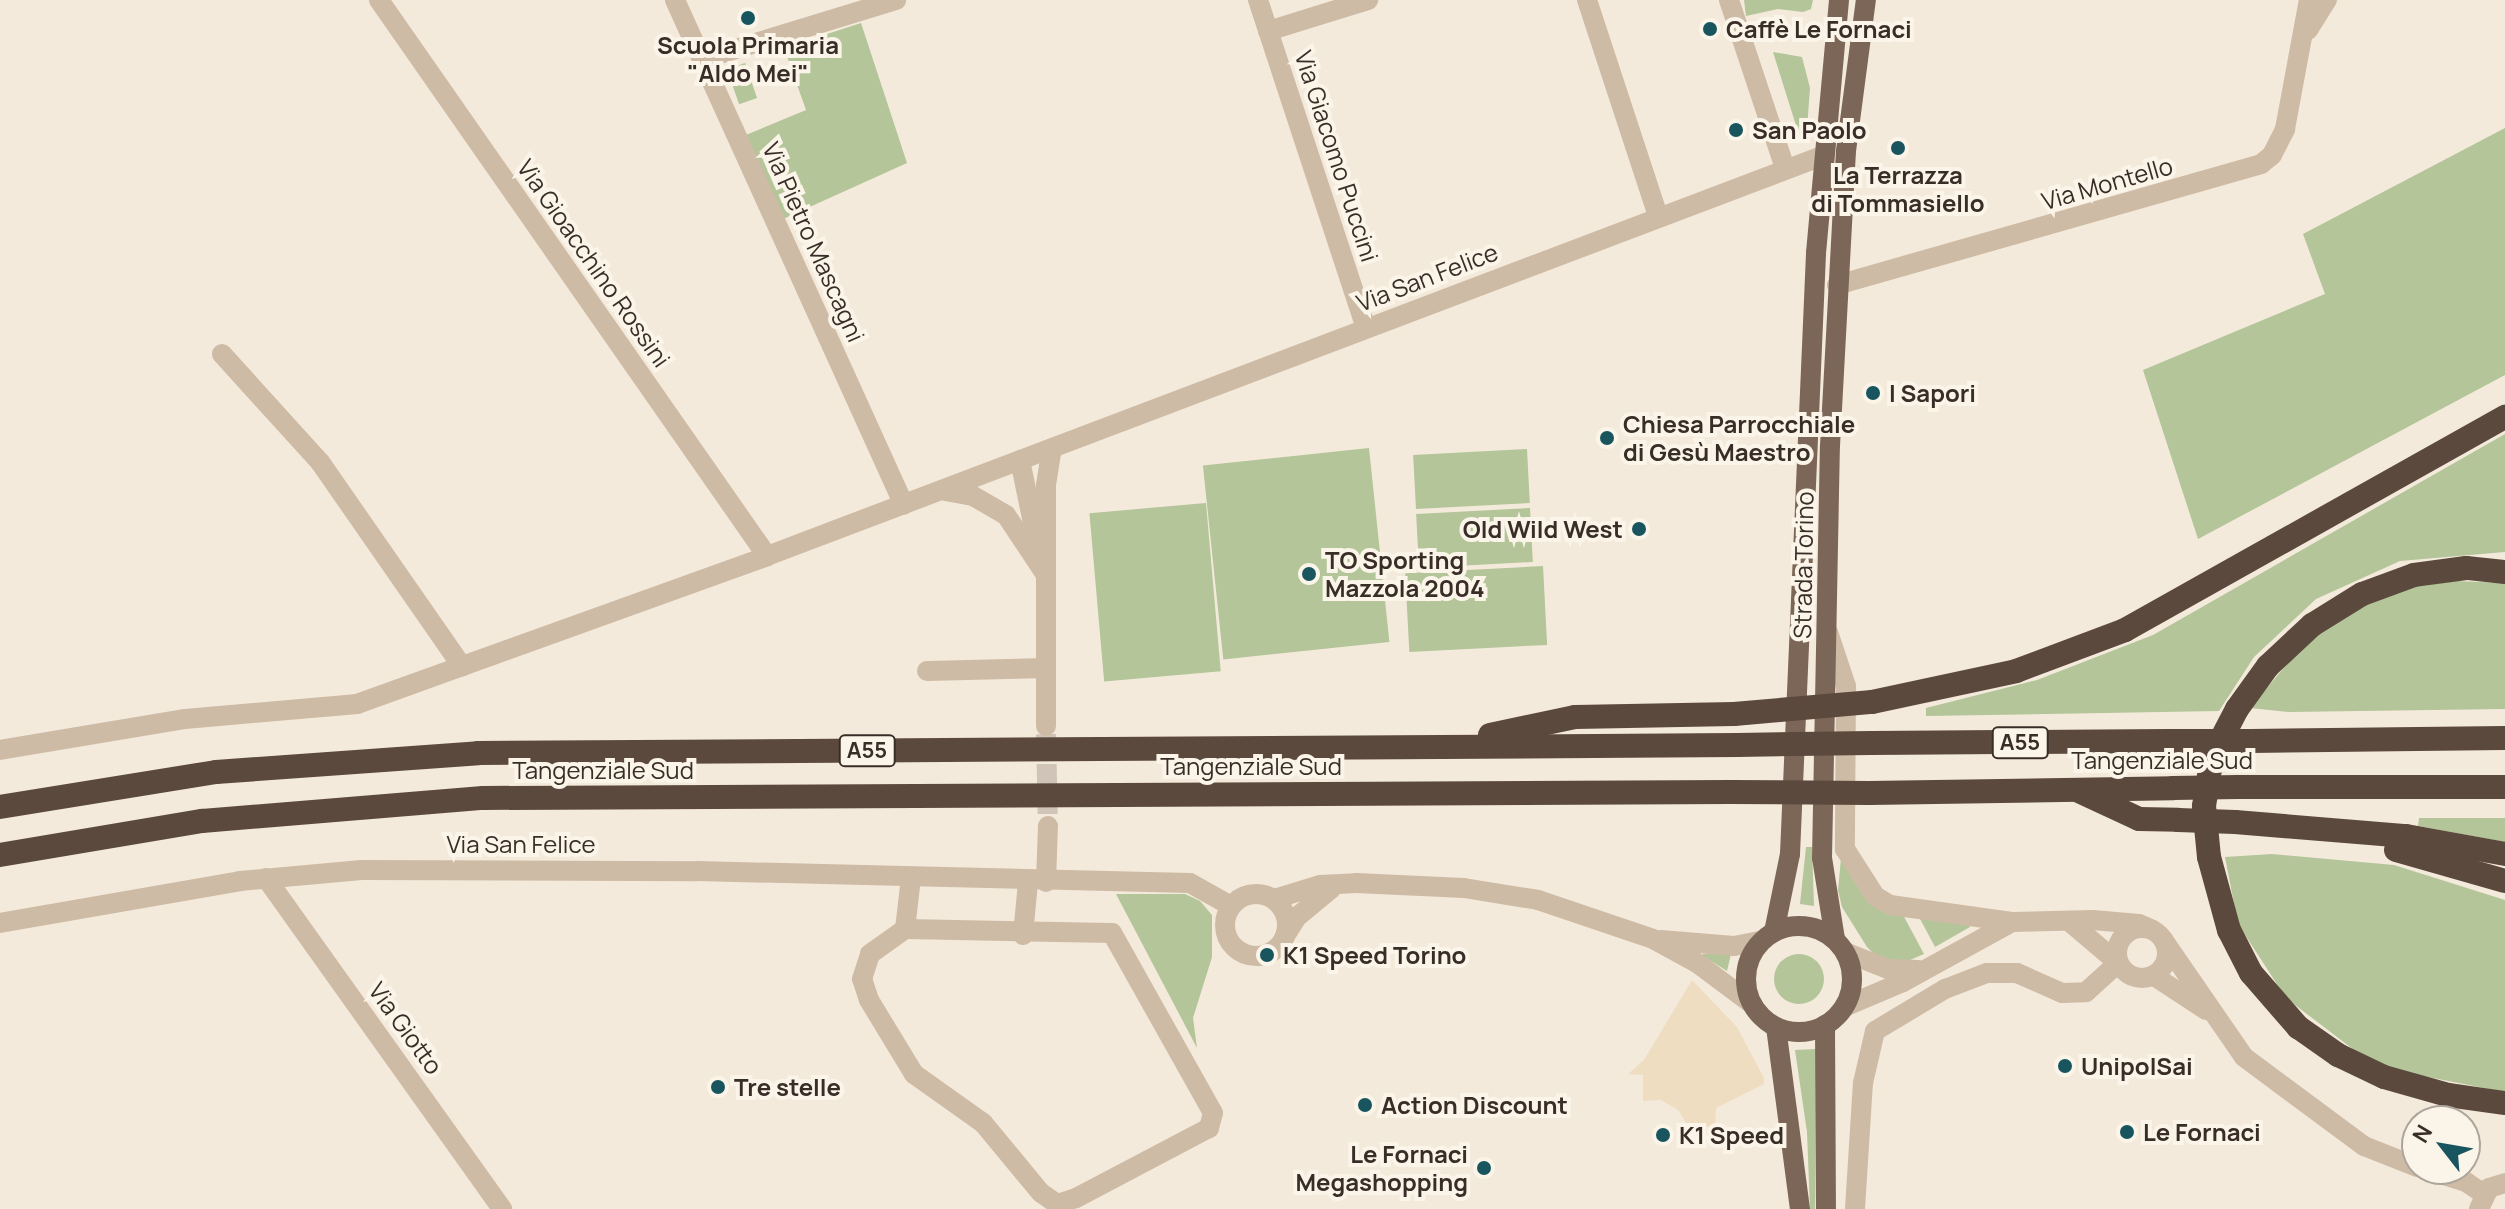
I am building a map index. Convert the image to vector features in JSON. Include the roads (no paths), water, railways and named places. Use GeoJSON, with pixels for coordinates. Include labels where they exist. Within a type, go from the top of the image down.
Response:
{"type":"FeatureCollection","features":[{"type":"Feature","properties":{"kind":"highway"},"geometry":{"type":"LineString","coordinates":[[1447,744],[1575,717],[1734,714],[1872,702],[2016,671],[2125,630],[2505,417]]}},
{"type":"Feature","properties":{"kind":"highway"},"geometry":{"type":"LineString","coordinates":[[2505,572],[2466,568],[2414,575],[2362,594],[2288,645],[2250,689],[2222,734],[2205,786],[2205,831],[2220,906],[2240,953],[2266,993],[2298,1027],[2338,1055],[2384,1077],[2448,1095],[2505,1103]]}},
{"type":"Feature","properties":{"kind":"highway","name":"Tangenziale Sud"},"geometry":{"type":"LineString","coordinates":[[0,807],[216,772],[478,753],[2505,738]]}},
{"type":"Feature","properties":{"kind":"highway","name":"Tangenziale Sud"},"geometry":{"type":"LineString","coordinates":[[0,855],[202,821],[483,798],[1869,793],[2238,787],[2505,787]]}},
{"type":"Feature","properties":{"kind":"highway"},"geometry":{"type":"LineString","coordinates":[[2073,789],[2139,819],[2235,822],[2406,836],[2505,854]]}},
{"type":"Feature","properties":{"kind":"highway"},"geometry":{"type":"LineString","coordinates":[[2280,825],[2423,856],[2505,881]]}},
{"type":"Feature","properties":{"kind":"main road","name":"Strada Torino"},"geometry":{"type":"LineString","coordinates":[[1767,936],[1790,854],[1822,156],[1839,0]]}},
{"type":"Feature","properties":{"kind":"main road","name":"Strada Torino"},"geometry":{"type":"LineString","coordinates":[[1840,946],[1822,858],[1837,285],[1846,151],[1866,0]]}},
{"type":"Feature","properties":{"kind":"main road"},"geometry":{"type":"LineString","coordinates":[[1806,925],[1840,946],[1852,984],[1844,1007],[1825,1025],[1810,1031],[1776,1027],[1752,1004],[1746,971],[1767,936],[1806,925]]}},
{"type":"Feature","properties":{"kind":"main road"},"geometry":{"type":"LineString","coordinates":[[1825,1025],[1826,1209]]}},
{"type":"Feature","properties":{"kind":"main road"},"geometry":{"type":"LineString","coordinates":[[1776,1027],[1800,1209]]}},
{"type":"Feature","properties":{"kind":"street","name":"Via Gioacchino Rossini"},"geometry":{"type":"LineString","coordinates":[[379,0],[767,556]]}},
{"type":"Feature","properties":{"kind":"street","name":"Via Pietro Mascagni"},"geometry":{"type":"LineString","coordinates":[[675,0],[904,505]]}},
{"type":"Feature","properties":{"kind":"street"},"geometry":{"type":"LineString","coordinates":[[703,59],[896,0]]}},
{"type":"Feature","properties":{"kind":"street","name":"Via Giacomo Puccini"},"geometry":{"type":"LineString","coordinates":[[1258,0],[1366,328]]}},
{"type":"Feature","properties":{"kind":"street"},"geometry":{"type":"LineString","coordinates":[[1268,31],[1368,0]]}},
{"type":"Feature","properties":{"kind":"street"},"geometry":{"type":"LineString","coordinates":[[1587,0],[1658,216]]}},
{"type":"Feature","properties":{"kind":"street"},"geometry":{"type":"LineString","coordinates":[[1729,0],[1785,168]]}},
{"type":"Feature","properties":{"kind":"street","name":"Via Montello"},"geometry":{"type":"LineString","coordinates":[[1837,285],[2249,169],[2272,155],[2282,138],[2309,0]]}},
{"type":"Feature","properties":{"kind":"street","name":"Via Montello"},"geometry":{"type":"LineString","coordinates":[[2303,41],[2327,0]]}},
{"type":"Feature","properties":{"kind":"street","name":"Via San Felice"},"geometry":{"type":"LineString","coordinates":[[0,750],[185,719],[357,704],[904,505],[1822,156]]}},
{"type":"Feature","properties":{"kind":"street"},"geometry":{"type":"LineString","coordinates":[[222,354],[320,462],[462,666]]}},
{"type":"Feature","properties":{"kind":"street"},"geometry":{"type":"LineString","coordinates":[[2435,457],[2505,407]]}},
{"type":"Feature","properties":{"kind":"street"},"geometry":{"type":"LineString","coordinates":[[1046,726],[1046,575],[1052,448]]}},
{"type":"Feature","properties":{"kind":"street"},"geometry":{"type":"LineString","coordinates":[[1020,460],[1046,575]]}},
{"type":"Feature","properties":{"kind":"street"},"geometry":{"type":"LineString","coordinates":[[941,490],[973,496],[1006,515],[1046,575]]}},
{"type":"Feature","properties":{"kind":"street"},"geometry":{"type":"LineString","coordinates":[[2466,568],[2505,564]]}},
{"type":"Feature","properties":{"kind":"street"},"geometry":{"type":"LineString","coordinates":[[1828,632],[1846,686],[1845,849],[1862,883],[1890,905],[2012,922],[2139,924],[2159,936],[2189,972],[2212,1016]]}},
{"type":"Feature","properties":{"kind":"street"},"geometry":{"type":"LineString","coordinates":[[927,671],[1046,668]]}},
{"type":"Feature","properties":{"kind":"street"},"geometry":{"type":"LineString","coordinates":[[1023,935],[1048,826]]}},
{"type":"Feature","properties":{"kind":"street","name":"Via San Felice"},"geometry":{"type":"LineString","coordinates":[[0,923],[266,878],[362,870],[1190,883],[1231,906]]}},
{"type":"Feature","properties":{"kind":"street","name":"Via Giotto"},"geometry":{"type":"LineString","coordinates":[[266,878],[502,1209]]}},
{"type":"Feature","properties":{"kind":"street"},"geometry":{"type":"LineString","coordinates":[[905,929],[911,878]]}},
{"type":"Feature","properties":{"kind":"street"},"geometry":{"type":"LineString","coordinates":[[1339,884],[1297,917],[1267,955],[1237,950],[1225,929],[1231,906],[1252,894],[1274,899],[1339,884],[1509,894],[1653,939],[1697,963],[1752,1004]]}},
{"type":"Feature","properties":{"kind":"street"},"geometry":{"type":"LineString","coordinates":[[1274,899],[1286,915],[1285,936]]}},
{"type":"Feature","properties":{"kind":"street"},"geometry":{"type":"LineString","coordinates":[[1844,1007],[2012,922]]}},
{"type":"Feature","properties":{"kind":"street"},"geometry":{"type":"LineString","coordinates":[[2070,922],[2133,977],[2154,976],[2212,1016],[2265,1075],[2364,1146],[2401,1161]]}},
{"type":"Feature","properties":{"kind":"street"},"geometry":{"type":"LineString","coordinates":[[905,929],[1023,935],[1112,933],[1213,1113],[1209,1128],[1057,1204],[1026,1180],[983,1123],[914,1074],[869,1000],[862,979],[870,954],[905,929]]}},
{"type":"Feature","properties":{"kind":"street"},"geometry":{"type":"LineString","coordinates":[[1855,1209],[1866,1058],[1879,1026],[1974,976],[2017,973],[2074,994],[2095,987],[2118,963],[2117,946],[2126,933],[2159,936]]}},
{"type":"Feature","properties":{"kind":"street"},"geometry":{"type":"LineString","coordinates":[[1653,939],[1719,946],[1767,936]]}},
{"type":"Feature","properties":{"kind":"street"},"geometry":{"type":"LineString","coordinates":[[2154,976],[2166,962],[2159,936]]}},
{"type":"Feature","properties":{"kind":"street"},"geometry":{"type":"LineString","coordinates":[[1840,946],[1888,969],[1918,970]]}},
{"type":"Feature","properties":{"kind":"street"},"geometry":{"type":"LineString","coordinates":[[2468,1185],[2481,1201],[2505,1183]]}},
{"type":"Feature","properties":{"kind":"tunnel"},"geometry":{"type":"LineString","coordinates":[[1046,734],[1048,826]]}},
{"type":"Feature","properties":{"kind":"place","name":"Scuola Primaria \"Aldo Mei\""},"geometry":{"type":"Point","coordinates":[748,18]}},
{"type":"Feature","properties":{"kind":"place","name":"Caffè Le Fornaci"},"geometry":{"type":"Point","coordinates":[1710,29]}},
{"type":"Feature","properties":{"kind":"place","name":"San Paolo"},"geometry":{"type":"Point","coordinates":[1736,130]}},
{"type":"Feature","properties":{"kind":"place","name":"La Terrazza di Tommasiello"},"geometry":{"type":"Point","coordinates":[1898,148]}},
{"type":"Feature","properties":{"kind":"place","name":"I Sapori"},"geometry":{"type":"Point","coordinates":[1873,393]}},
{"type":"Feature","properties":{"kind":"place","name":"Chiesa Parrocchiale di Gesù Maestro"},"geometry":{"type":"Point","coordinates":[1607,438]}},
{"type":"Feature","properties":{"kind":"place","name":"Old Wild West"},"geometry":{"type":"Point","coordinates":[1639,529]}},
{"type":"Feature","properties":{"kind":"place","name":"TO Sporting Mazzola 2004"},"geometry":{"type":"Point","coordinates":[1309,574]}},
{"type":"Feature","properties":{"kind":"place","name":"K1 Speed Torino"},"geometry":{"type":"Point","coordinates":[1267,955]}},
{"type":"Feature","properties":{"kind":"place","name":"UnipolSai"},"geometry":{"type":"Point","coordinates":[2065,1066]}},
{"type":"Feature","properties":{"kind":"place","name":"Tre stelle"},"geometry":{"type":"Point","coordinates":[718,1087]}},
{"type":"Feature","properties":{"kind":"place","name":"Action Discount"},"geometry":{"type":"Point","coordinates":[1365,1105]}},
{"type":"Feature","properties":{"kind":"place","name":"Le Fornaci"},"geometry":{"type":"Point","coordinates":[2127,1132]}},
{"type":"Feature","properties":{"kind":"place","name":"K1 Speed"},"geometry":{"type":"Point","coordinates":[1663,1135]}},
{"type":"Feature","properties":{"kind":"place","name":"Le Fornaci Megashopping"},"geometry":{"type":"Point","coordinates":[1484,1168]}}]}
